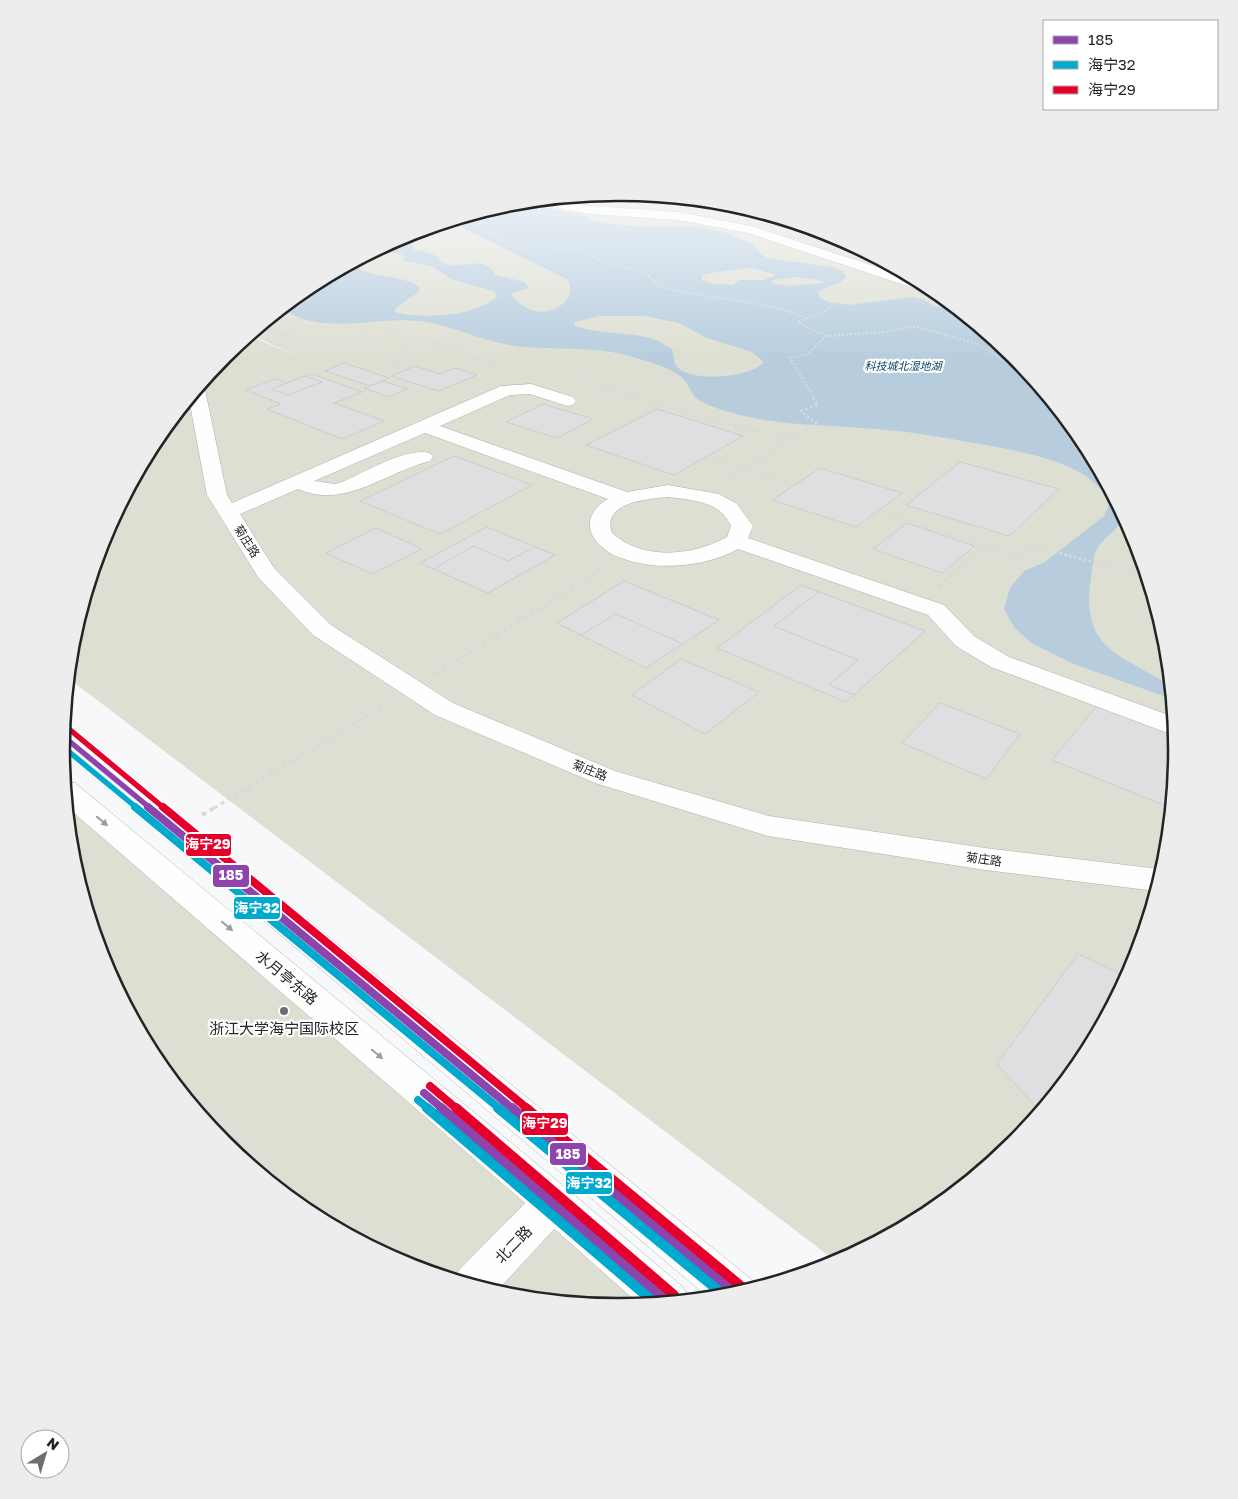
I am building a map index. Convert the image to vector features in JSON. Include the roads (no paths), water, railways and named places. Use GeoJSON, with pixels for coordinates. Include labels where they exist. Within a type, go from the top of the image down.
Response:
{"type":"FeatureCollection","features":[{"type":"Feature","properties":{"kind":"street"},"geometry":{"type":"LineString","coordinates":[[702,220],[732,225],[777,238],[907,282]]}},
{"type":"Feature","properties":{"kind":"street"},"geometry":{"type":"LineString","coordinates":[[228,512],[507,390],[531,390],[567,401]]}},
{"type":"Feature","properties":{"kind":"street","name":"菊庄路"},"geometry":{"type":"LineString","coordinates":[[198,398],[217,495],[266,572],[322,630],[444,709],[605,777],[768,826],[985,860],[1152,879]]}},
{"type":"Feature","properties":{"kind":"street"},"geometry":{"type":"LineString","coordinates":[[423,426],[625,498]]}},
{"type":"Feature","properties":{"kind":"street"},"geometry":{"type":"LineString","coordinates":[[297,482],[316,489],[335,490],[348,487],[403,462],[423,456]]}},
{"type":"Feature","properties":{"kind":"street"},"geometry":{"type":"LineString","coordinates":[[668,492],[703,496],[728,506],[739,516],[742,526],[736,541],[710,554],[688,558],[665,559],[641,556],[621,549],[606,540],[599,528],[600,517],[609,506],[625,498],[645,493],[668,492]]}},
{"type":"Feature","properties":{"kind":"street"},"geometry":{"type":"LineString","coordinates":[[736,541],[936,610],[965,641],[1000,662],[1167,724]]}},
{"type":"Feature","properties":{"kind":"street"},"geometry":{"type":"LineString","coordinates":[[70,743],[728,1288]]}},
{"type":"Feature","properties":{"kind":"street","name":"水月亭东路"},"geometry":{"type":"LineString","coordinates":[[72,796],[553,1202],[662,1296]]}},
{"type":"Feature","properties":{"kind":"street","name":"北二路"},"geometry":{"type":"LineString","coordinates":[[479,1280],[553,1202]]}},
{"type":"Feature","properties":{"kind":"water","name":"科技城北湿地湖"},"geometry":{"type":"Polygon","coordinates":[[[474,220],[592,220],[636,226],[695,226],[725,232],[753,245],[767,258],[832,267],[842,271],[846,277],[841,282],[818,291],[820,298],[828,302],[849,305],[912,297],[923,299],[934,306],[945,308],[953,314],[1007,361],[1055,415],[1075,444],[1102,491],[1090,479],[1073,468],[1027,453],[909,432],[786,423],[736,414],[714,407],[696,398],[686,382],[674,372],[623,354],[595,350],[513,346],[432,323],[413,320],[336,324],[300,318],[288,312],[314,293],[358,267],[367,272],[404,280],[419,287],[420,291],[396,308],[395,312],[433,316],[463,312],[488,303],[497,296],[494,291],[453,280],[431,266],[404,261],[403,255],[386,253],[420,238],[413,243],[413,249],[434,255],[448,265],[481,264],[492,269],[495,275],[522,281],[527,284],[528,288],[512,293],[512,296],[526,308],[539,312],[554,309],[566,300],[570,294],[567,279],[457,225],[474,220]],[[750,268],[705,274],[702,275],[702,280],[710,283],[733,285],[739,280],[764,280],[775,276],[775,274],[750,268]],[[796,277],[773,280],[772,283],[789,286],[822,283],[824,281],[796,277]],[[600,316],[574,322],[575,326],[656,340],[672,349],[676,366],[685,372],[708,376],[735,375],[747,372],[764,362],[752,352],[707,338],[679,323],[645,316],[600,316]]]}},
{"type":"Feature","properties":{"kind":"water","name":"科技城北湿地湖"},"geometry":{"type":"Polygon","coordinates":[[[1109,503],[1119,524],[1117,528],[1101,543],[1094,556],[1089,607],[1093,625],[1100,638],[1123,659],[1163,682],[1165,697],[1071,663],[1031,643],[1014,627],[1004,609],[1010,588],[1024,571],[1045,562],[1104,516],[1109,503]]]}},
{"type":"Feature","properties":{"kind":"place","name":"浙江大学海宁国际校区"},"geometry":{"type":"Point","coordinates":[284,1011]}}]}
